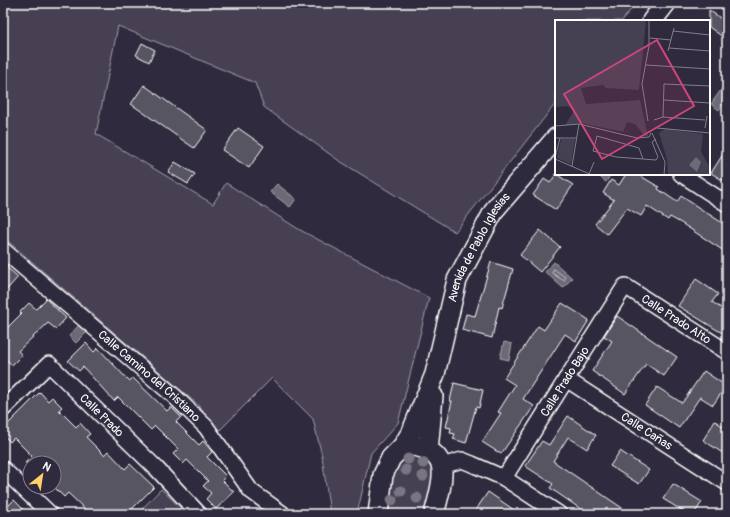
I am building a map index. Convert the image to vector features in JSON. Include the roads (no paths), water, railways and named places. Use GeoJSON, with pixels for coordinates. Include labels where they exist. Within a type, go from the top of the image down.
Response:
{"type":"FeatureCollection","features":[{"type":"Feature","properties":{"kind":"main road"},"geometry":{"type":"LineString","coordinates":[[653,20],[666,3]]}},
{"type":"Feature","properties":{"kind":"main road","name":"Avenida de Pablo Iglesias"},"geometry":{"type":"LineString","coordinates":[[428,451],[435,374],[457,280],[495,209],[555,139]]}},
{"type":"Feature","properties":{"kind":"main road","name":"Avenida de Pablo Iglesias"},"geometry":{"type":"LineString","coordinates":[[378,514],[383,476],[391,458],[403,446],[412,431],[435,374]]}},
{"type":"Feature","properties":{"kind":"main road"},"geometry":{"type":"LineString","coordinates":[[403,446],[418,445],[435,456],[442,466],[440,491],[434,514]]}},
{"type":"Feature","properties":{"kind":"street"},"geometry":{"type":"LineString","coordinates":[[683,175],[727,204]]}},
{"type":"Feature","properties":{"kind":"street","name":"Calle Camino del Cristiano"},"geometry":{"type":"LineString","coordinates":[[3,250],[174,396],[206,427],[251,491],[283,514]]}},
{"type":"Feature","properties":{"kind":"street","name":"Calle Prado Alto"},"geometry":{"type":"LineString","coordinates":[[625,286],[727,352]]}},
{"type":"Feature","properties":{"kind":"street","name":"Calle Prado Bajo"},"geometry":{"type":"LineString","coordinates":[[504,478],[625,286]]}},
{"type":"Feature","properties":{"kind":"street","name":"Calle Prado"},"geometry":{"type":"LineString","coordinates":[[3,409],[49,364],[156,468],[199,514]]}},
{"type":"Feature","properties":{"kind":"street","name":"Calle Cañas"},"geometry":{"type":"LineString","coordinates":[[566,379],[727,483]]}},
{"type":"Feature","properties":{"kind":"street"},"geometry":{"type":"LineString","coordinates":[[442,466],[462,460],[504,478],[559,514]]}},
{"type":"Feature","properties":{"kind":"street"},"geometry":{"type":"LineString","coordinates":[[3,469],[50,514]]}},
{"type":"Feature","properties":{"kind":"water"},"geometry":{"type":"Polygon","coordinates":[[[723,87],[727,90],[727,98],[719,110],[711,104],[723,87]]]}},
{"type":"Feature","properties":{"kind":"water"},"geometry":{"type":"Polygon","coordinates":[[[597,175],[610,175],[606,182],[597,175]]]}},
{"type":"Feature","properties":{"kind":"water"},"geometry":{"type":"Polygon","coordinates":[[[277,184],[296,199],[290,207],[270,192],[277,184]]]}},
{"type":"Feature","properties":{"kind":"water"},"geometry":{"type":"Polygon","coordinates":[[[554,262],[572,278],[563,288],[545,272],[554,262]]]}},
{"type":"Feature","properties":{"kind":"water"},"geometry":{"type":"Polygon","coordinates":[[[80,324],[88,331],[76,343],[69,336],[80,324]]]}},
{"type":"Feature","properties":{"kind":"water"},"geometry":{"type":"Polygon","coordinates":[[[504,342],[512,344],[509,360],[500,358],[504,342]]]}}]}
